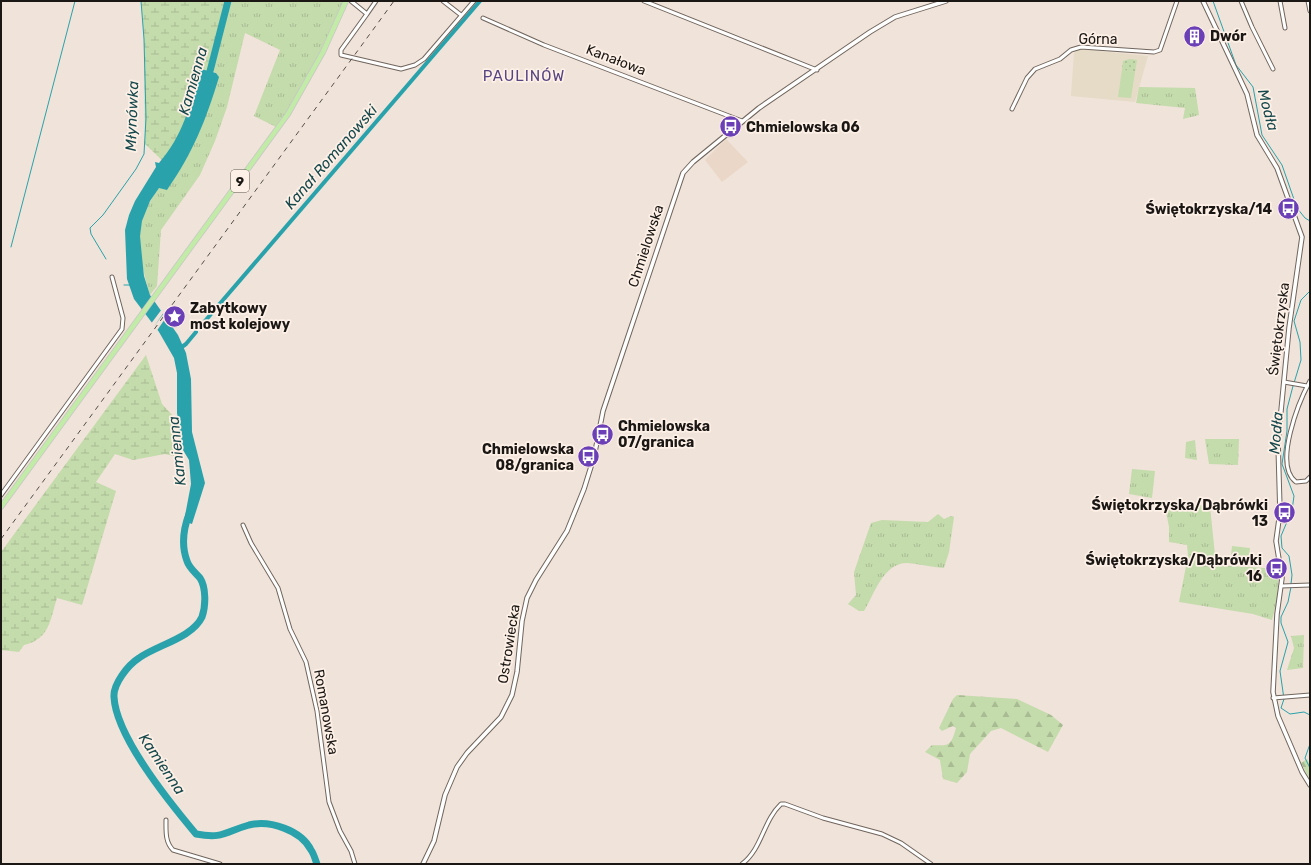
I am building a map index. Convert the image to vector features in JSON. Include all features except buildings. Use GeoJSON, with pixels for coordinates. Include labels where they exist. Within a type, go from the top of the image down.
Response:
{"type":"FeatureCollection","features":[{"type":"Feature","properties":{"kind":"main road","name":"9"},"geometry":{"type":"LineString","coordinates":[[1,507],[288,114],[316,67],[346,1]]}},
{"type":"Feature","properties":{"kind":"street"},"geometry":{"type":"LineString","coordinates":[[351,1],[367,14]]}},
{"type":"Feature","properties":{"kind":"street"},"geometry":{"type":"LineString","coordinates":[[376,1],[345,43],[341,50],[341,54],[343,56],[396,69],[408,68],[418,64],[424,59],[474,1]]}},
{"type":"Feature","properties":{"kind":"street"},"geometry":{"type":"LineString","coordinates":[[443,1],[461,15]]}},
{"type":"Feature","properties":{"kind":"street"},"geometry":{"type":"LineString","coordinates":[[644,1],[817,70]]}},
{"type":"Feature","properties":{"kind":"street","name":"Chmielowska"},"geometry":{"type":"LineString","coordinates":[[584,489],[594,457],[603,410],[681,177],[693,162],[742,121],[886,22],[914,10],[946,1]]}},
{"type":"Feature","properties":{"kind":"street","name":"Górna"},"geometry":{"type":"LineString","coordinates":[[1012,109],[1027,78],[1035,69],[1060,59],[1071,50],[1081,47],[1154,52],[1160,50],[1177,1]]}},
{"type":"Feature","properties":{"kind":"street","name":"Świętokrzyska"},"geometry":{"type":"LineString","coordinates":[[1203,1],[1247,94],[1257,135],[1277,168],[1302,237],[1288,334],[1285,383],[1277,456],[1280,508],[1276,541],[1281,565],[1281,586],[1277,614],[1273,698]]}},
{"type":"Feature","properties":{"kind":"street"},"geometry":{"type":"LineString","coordinates":[[1241,1],[1252,27],[1274,69]]}},
{"type":"Feature","properties":{"kind":"street"},"geometry":{"type":"LineString","coordinates":[[1280,1],[1285,28]]}},
{"type":"Feature","properties":{"kind":"street"},"geometry":{"type":"LineString","coordinates":[[1308,1],[1310,11]]}},
{"type":"Feature","properties":{"kind":"street","name":"Kanałowa"},"geometry":{"type":"LineString","coordinates":[[483,18],[544,45],[742,121]]}},
{"type":"Feature","properties":{"kind":"street"},"geometry":{"type":"LineString","coordinates":[[1,495],[122,329],[123,318],[112,277]]}},
{"type":"Feature","properties":{"kind":"street"},"geometry":{"type":"LineString","coordinates":[[1310,381],[1292,422],[1287,467],[1289,475],[1296,482],[1306,481],[1310,477]]}},
{"type":"Feature","properties":{"kind":"street"},"geometry":{"type":"LineString","coordinates":[[1285,383],[1307,386]]}},
{"type":"Feature","properties":{"kind":"street","name":"Ostrowiecka"},"geometry":{"type":"LineString","coordinates":[[423,864],[434,841],[445,795],[457,767],[467,752],[501,717],[508,704],[517,672],[522,621],[527,598],[536,580],[568,531],[584,489]]}},
{"type":"Feature","properties":{"kind":"street","name":"Romanowska"},"geometry":{"type":"LineString","coordinates":[[243,525],[251,543],[278,588],[290,629],[306,662],[318,711],[330,802],[340,831],[351,851],[355,864]]}},
{"type":"Feature","properties":{"kind":"street"},"geometry":{"type":"LineString","coordinates":[[1281,586],[1310,585]]}},
{"type":"Feature","properties":{"kind":"street"},"geometry":{"type":"LineString","coordinates":[[1310,695],[1273,698],[1302,772],[1310,785]]}},
{"type":"Feature","properties":{"kind":"street"},"geometry":{"type":"LineString","coordinates":[[742,864],[754,851],[769,819],[781,804],[785,804],[823,818],[882,834],[901,843],[932,864]]}},
{"type":"Feature","properties":{"kind":"street"},"geometry":{"type":"LineString","coordinates":[[166,820],[166,836],[169,846],[173,850],[220,864]]}},
{"type":"Feature","properties":{"kind":"shaded area"},"geometry":{"type":"Polygon","coordinates":[[[1078,49],[1148,56],[1135,102],[1071,96],[1074,53],[1078,49]]]}},
{"type":"Feature","properties":{"kind":"shaded area"},"geometry":{"type":"Polygon","coordinates":[[[726,139],[748,162],[722,182],[705,160],[726,139]]]}},
{"type":"Feature","properties":{"kind":"green space"},"geometry":{"type":"Polygon","coordinates":[[[141,1],[228,1],[199,115],[169,167],[145,144],[144,39],[141,1]]]}},
{"type":"Feature","properties":{"kind":"green space"},"geometry":{"type":"Polygon","coordinates":[[[228,1],[346,1],[330,37],[278,128],[254,116],[280,50],[245,33],[227,107],[215,141],[200,175],[161,230],[157,286],[150,295],[143,268],[140,248],[140,230],[143,217],[216,73],[210,69],[228,1]]]}},
{"type":"Feature","properties":{"kind":"green space"},"geometry":{"type":"Polygon","coordinates":[[[1130,59],[1137,60],[1135,72],[1122,70],[1123,61],[1130,59]]]}},
{"type":"Feature","properties":{"kind":"green space"},"geometry":{"type":"Polygon","coordinates":[[[1122,70],[1135,72],[1131,98],[1118,97],[1122,70]]]}},
{"type":"Feature","properties":{"kind":"green space"},"geometry":{"type":"Polygon","coordinates":[[[1139,87],[1195,88],[1199,115],[1183,119],[1185,108],[1136,103],[1139,87]]]}},
{"type":"Feature","properties":{"kind":"green space"},"geometry":{"type":"Polygon","coordinates":[[[146,355],[162,404],[173,416],[178,457],[165,454],[133,460],[115,454],[96,482],[116,491],[82,605],[57,598],[48,628],[39,638],[24,645],[19,652],[1,650],[1,552],[146,355]]]}},
{"type":"Feature","properties":{"kind":"green space"},"geometry":{"type":"Polygon","coordinates":[[[1205,439],[1239,439],[1238,465],[1209,464],[1205,439]]]}},
{"type":"Feature","properties":{"kind":"green space"},"geometry":{"type":"Polygon","coordinates":[[[1195,440],[1197,460],[1185,458],[1186,442],[1195,440]]]}},
{"type":"Feature","properties":{"kind":"green space"},"geometry":{"type":"Polygon","coordinates":[[[1132,469],[1155,471],[1152,498],[1129,494],[1132,469]]]}},
{"type":"Feature","properties":{"kind":"green space"},"geometry":{"type":"Polygon","coordinates":[[[1164,501],[1210,506],[1216,565],[1279,569],[1277,600],[1272,620],[1253,614],[1179,602],[1188,556],[1187,545],[1169,542],[1169,527],[1164,501]]]}},
{"type":"Feature","properties":{"kind":"green space"},"geometry":{"type":"Polygon","coordinates":[[[938,514],[944,519],[951,516],[954,517],[949,552],[944,568],[907,563],[899,564],[885,574],[864,611],[859,611],[848,604],[856,595],[854,572],[871,523],[882,520],[928,522],[938,514]]]}},
{"type":"Feature","properties":{"kind":"green space"},"geometry":{"type":"Polygon","coordinates":[[[1232,546],[1250,548],[1249,557],[1231,555],[1232,546]]]}},
{"type":"Feature","properties":{"kind":"green space"},"geometry":{"type":"Polygon","coordinates":[[[1304,635],[1303,668],[1287,670],[1294,648],[1291,636],[1304,635]]]}},
{"type":"Feature","properties":{"kind":"green space"},"geometry":{"type":"Polygon","coordinates":[[[957,695],[1017,699],[1051,715],[1063,725],[1048,752],[1001,728],[991,731],[970,754],[967,772],[957,783],[943,779],[940,760],[925,752],[932,745],[946,745],[951,742],[956,728],[953,726],[942,731],[939,728],[953,699],[957,695]]]}},
{"type":"Feature","properties":{"kind":"green space"},"geometry":{"type":"Polygon","coordinates":[[[1307,759],[1310,765],[1310,780],[1301,763],[1307,759]]]}},
{"type":"Feature","properties":{"kind":"water"},"geometry":{"type":"Polygon","coordinates":[[[201,69],[216,73],[219,77],[209,108],[198,136],[176,176],[167,190],[159,188],[150,201],[142,221],[140,236],[144,276],[150,295],[178,335],[186,353],[191,379],[192,432],[205,483],[192,524],[184,521],[191,484],[189,460],[183,450],[177,413],[177,373],[174,358],[159,332],[134,299],[127,279],[125,230],[135,201],[156,167],[155,162],[159,163],[180,131],[192,97],[197,72],[201,69]]]}},
{"type":"Feature","properties":{"kind":"pier"},"geometry":{"type":"Polygon","coordinates":[[[162,309],[164,312],[153,328],[150,325],[162,309]]]}},
{"type":"Feature","properties":{"kind":"pier"},"geometry":{"type":"Polygon","coordinates":[[[164,313],[167,316],[156,332],[153,328],[164,313]]]}},
{"type":"Feature","properties":{"kind":"waterway"},"geometry":{"type":"LineString","coordinates":[[11,247],[75,1]]}},
{"type":"Feature","properties":{"kind":"waterway","name":"Młynówka"},"geometry":{"type":"LineString","coordinates":[[106,259],[91,234],[90,228],[103,215],[136,169],[144,154],[146,118],[144,39],[141,1]]}},
{"type":"Feature","properties":{"kind":"waterway","name":"Kamienna"},"geometry":{"type":"LineString","coordinates":[[208,79],[228,1]]}},
{"type":"Feature","properties":{"kind":"waterway","name":"Kanał Romanowski"},"geometry":{"type":"LineString","coordinates":[[199,328],[480,1]]}},
{"type":"Feature","properties":{"kind":"waterway","name":"Modła"},"geometry":{"type":"LineString","coordinates":[[1213,1],[1236,65],[1253,87],[1262,135],[1282,165],[1297,208],[1305,218],[1310,221]]}},
{"type":"Feature","properties":{"kind":"waterway","name":"Młynówka"},"geometry":{"type":"LineString","coordinates":[[124,285],[130,285]]}},
{"type":"Feature","properties":{"kind":"waterway","name":"Modła"},"geometry":{"type":"LineString","coordinates":[[1294,383],[1301,360],[1300,342],[1294,321],[1301,300],[1310,291]]}},
{"type":"Feature","properties":{"kind":"waterway","name":"Kanał Romanowski"},"geometry":{"type":"LineString","coordinates":[[179,349],[186,344],[196,332]]}},
{"type":"Feature","properties":{"kind":"waterway","name":"Modła"},"geometry":{"type":"LineString","coordinates":[[1291,584],[1292,575],[1289,556],[1282,548],[1281,536],[1292,510],[1294,496],[1282,464],[1287,431],[1287,409],[1293,386]]}},
{"type":"Feature","properties":{"kind":"waterway","name":"Kamienna"},"geometry":{"type":"LineString","coordinates":[[189,514],[185,526],[183,543],[188,564],[202,582],[205,602],[202,617],[197,624],[182,636],[146,653],[126,670],[114,692],[117,713],[124,731],[146,769],[172,805],[196,834],[213,836],[224,834],[249,825],[275,825],[293,832],[300,837],[314,855],[317,864]]}},
{"type":"Feature","properties":{"kind":"waterway","name":"Modła"},"geometry":{"type":"LineString","coordinates":[[1291,587],[1288,602],[1281,617],[1281,623],[1288,642],[1280,671],[1284,699],[1281,708],[1290,714],[1304,712],[1310,715]]}},
{"type":"Feature","properties":{"kind":"waterway","name":"Modła"},"geometry":{"type":"LineString","coordinates":[[1310,744],[1305,758],[1310,768]]}},
{"type":"Feature","properties":{"kind":"railway"},"geometry":{"type":"LineString","coordinates":[[1,539],[394,1]]}},
{"type":"Feature","properties":{"kind":"place","name":"Dwór"},"geometry":{"type":"Point","coordinates":[1195,36]}},
{"type":"Feature","properties":{"kind":"place","name":"Chmielowska 06"},"geometry":{"type":"Point","coordinates":[731,127]}},
{"type":"Feature","properties":{"kind":"place","name":"Świętokrzyska/14"},"geometry":{"type":"Point","coordinates":[1288,209]}},
{"type":"Feature","properties":{"kind":"place","name":"Zabytkowy most kolejowy"},"geometry":{"type":"Point","coordinates":[175,316]}},
{"type":"Feature","properties":{"kind":"place","name":"Chmielowska 07/granica"},"geometry":{"type":"Point","coordinates":[602,434]}},
{"type":"Feature","properties":{"kind":"place","name":"Chmielowska 08/granica"},"geometry":{"type":"Point","coordinates":[589,457]}},
{"type":"Feature","properties":{"kind":"place","name":"Świętokrzyska/Dąbrówki 13"},"geometry":{"type":"Point","coordinates":[1284,513]}},
{"type":"Feature","properties":{"kind":"place","name":"Świętokrzyska/Dąbrówki 16"},"geometry":{"type":"Point","coordinates":[1277,568]}},
{"type":"Feature","properties":{"kind":"district","name":"PAULINÓW"},"geometry":{"type":"Point","coordinates":[524,76]}}]}
